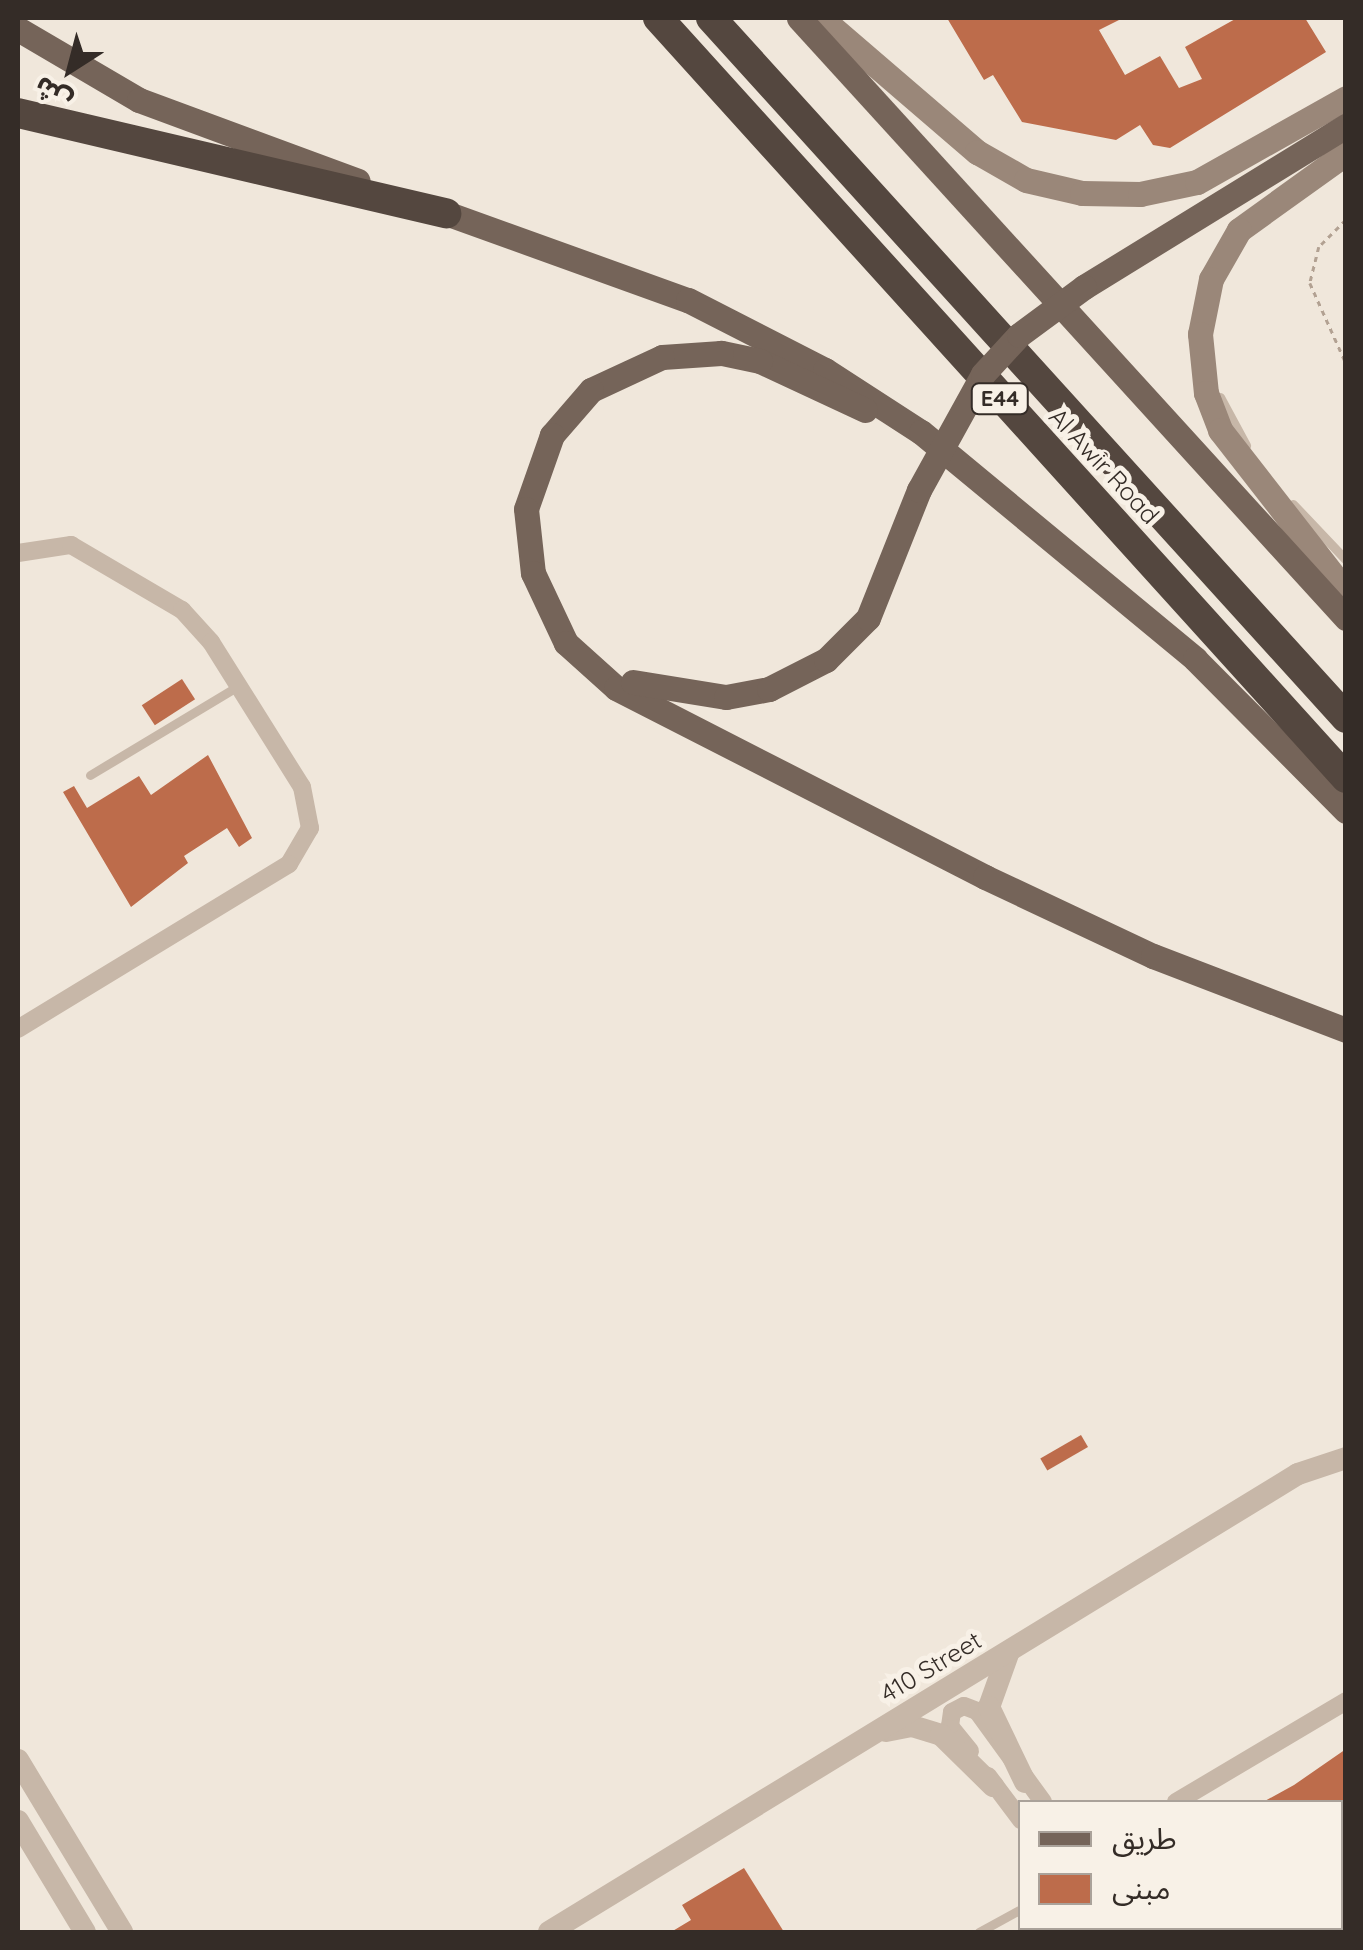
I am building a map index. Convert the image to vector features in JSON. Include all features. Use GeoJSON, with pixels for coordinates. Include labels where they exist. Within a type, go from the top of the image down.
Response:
{"type":"FeatureCollection","features":[{"type":"Feature","properties":{"kind":"highway","name":"Al Awir Road"},"geometry":{"type":"LineString","coordinates":[[658,18],[1346,778]]}},
{"type":"Feature","properties":{"kind":"highway","name":"Al Awir Road"},"geometry":{"type":"LineString","coordinates":[[711,18],[1346,718]]}},
{"type":"Feature","properties":{"kind":"highway"},"geometry":{"type":"LineString","coordinates":[[18,113],[446,213]]}},
{"type":"Feature","properties":{"kind":"main road"},"geometry":{"type":"LineString","coordinates":[[799,18],[1346,618]]}},
{"type":"Feature","properties":{"kind":"main road"},"geometry":{"type":"LineString","coordinates":[[821,18],[977,152],[1026,180],[1082,193],[1140,194],[1197,182],[1346,98]]}},
{"type":"Feature","properties":{"kind":"main road"},"geometry":{"type":"LineString","coordinates":[[18,29],[139,100],[702,306],[921,432],[1181,647],[1346,811]]}},
{"type":"Feature","properties":{"kind":"main road"},"geometry":{"type":"LineString","coordinates":[[542,594],[581,648],[638,684],[704,698],[769,689],[826,660],[868,618],[919,490],[982,374],[1040,317],[1084,287],[1346,126]]}},
{"type":"Feature","properties":{"kind":"main road"},"geometry":{"type":"LineString","coordinates":[[1346,154],[1282,192],[1228,245],[1200,334],[1206,393],[1220,430],[1346,592]]}},
{"type":"Feature","properties":{"kind":"main road"},"geometry":{"type":"LineString","coordinates":[[921,432],[741,356],[682,354],[624,370],[576,403],[535,470],[526,528],[542,594],[577,658],[616,688],[1068,917],[1346,1030]]}},
{"type":"Feature","properties":{"kind":"street"},"geometry":{"type":"LineString","coordinates":[[18,553],[71,545],[164,598],[197,625],[302,786],[310,828],[290,864],[18,1029]]}},
{"type":"Feature","properties":{"kind":"street","name":"410 Street"},"geometry":{"type":"LineString","coordinates":[[549,1932],[1298,1474],[1346,1458]]}},
{"type":"Feature","properties":{"kind":"street"},"geometry":{"type":"LineString","coordinates":[[1010,1651],[990,1707],[1025,1782]]}},
{"type":"Feature","properties":{"kind":"street"},"geometry":{"type":"LineString","coordinates":[[1179,1800],[1346,1701]]}},
{"type":"Feature","properties":{"kind":"street"},"geometry":{"type":"LineString","coordinates":[[1018,1817],[950,1726],[957,1707],[976,1711],[1041,1800]]}},
{"type":"Feature","properties":{"kind":"street"},"geometry":{"type":"LineString","coordinates":[[873,1734],[902,1726],[932,1730],[994,1786]]}},
{"type":"Feature","properties":{"kind":"street"},"geometry":{"type":"LineString","coordinates":[[18,1760],[122,1932]]}},
{"type":"Feature","properties":{"kind":"street"},"geometry":{"type":"LineString","coordinates":[[18,1821],[85,1932]]}},
{"type":"Feature","properties":{"kind":"lane"},"geometry":{"type":"LineString","coordinates":[[1200,334],[1224,404],[1252,454],[1346,560]]}},
{"type":"Feature","properties":{"kind":"lane"},"geometry":{"type":"LineString","coordinates":[[90,775],[238,686]]}},
{"type":"Feature","properties":{"kind":"lane"},"geometry":{"type":"LineString","coordinates":[[979,1932],[1018,1908]]}},
{"type":"Feature","properties":{"kind":"path"},"geometry":{"type":"LineString","coordinates":[[1346,220],[1320,247],[1310,283],[1346,362]]}},
{"type":"Feature","properties":{"kind":"building"},"geometry":{"type":"Polygon","coordinates":[[[947,18],[1123,18],[1099,30],[1125,75],[1160,56],[1179,88],[1202,79],[1185,47],[1237,18],[1305,18],[1326,52],[1170,148],[1153,145],[1140,125],[1116,140],[1022,122],[993,75],[984,80],[947,18]]]}},
{"type":"Feature","properties":{"kind":"building"},"geometry":{"type":"Polygon","coordinates":[[[182,679],[195,699],[155,725],[142,705],[182,679]]]}},
{"type":"Feature","properties":{"kind":"building"},"geometry":{"type":"Polygon","coordinates":[[[208,755],[252,838],[239,847],[227,828],[184,856],[188,863],[131,907],[63,792],[74,786],[87,808],[139,776],[151,795],[208,755]]]}},
{"type":"Feature","properties":{"kind":"building"},"geometry":{"type":"Polygon","coordinates":[[[1081,1435],[1088,1447],[1047,1471],[1040,1458],[1081,1435]]]}},
{"type":"Feature","properties":{"kind":"building"},"geometry":{"type":"Polygon","coordinates":[[[1346,1749],[1346,1802],[1267,1800],[1346,1749]]]}},
{"type":"Feature","properties":{"kind":"building"},"geometry":{"type":"Polygon","coordinates":[[[744,1868],[784,1932],[671,1932],[691,1920],[682,1905],[744,1868]]]}}]}
